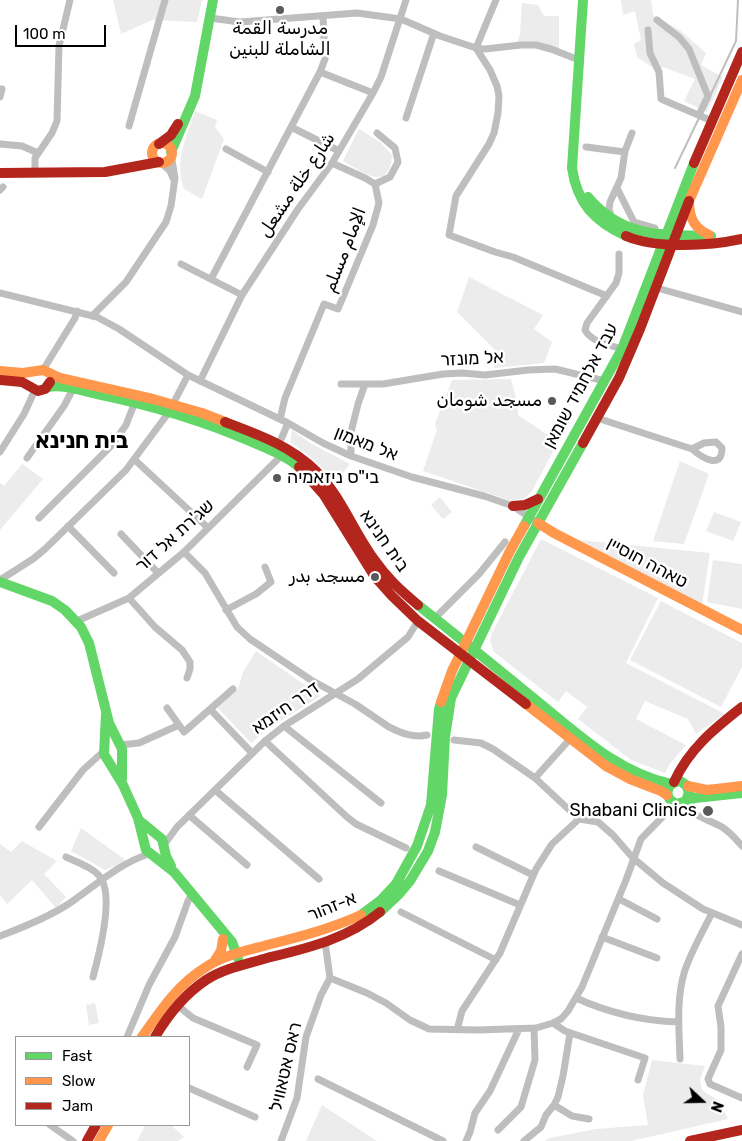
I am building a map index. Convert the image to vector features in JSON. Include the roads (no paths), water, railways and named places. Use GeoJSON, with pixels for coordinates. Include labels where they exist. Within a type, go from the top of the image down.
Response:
{"type":"FeatureCollection","features":[{"type":"Feature","properties":{"kind":"main road"},"geometry":{"type":"LineString","coordinates":[[99,172],[130,163],[146,155],[173,132],[188,100],[208,0]]}},
{"type":"Feature","properties":{"kind":"main road"},"geometry":{"type":"LineString","coordinates":[[0,172],[99,172],[122,170],[168,160],[196,96],[213,0]]}},
{"type":"Feature","properties":{"kind":"main road"},"geometry":{"type":"LineString","coordinates":[[583,0],[572,159],[573,178],[583,203],[595,216],[620,234],[641,240],[741,239]]}},
{"type":"Feature","properties":{"kind":"main road","name":"עבד אלחמיד שומאן"},"geometry":{"type":"LineString","coordinates":[[469,660],[474,650],[478,631],[510,551],[622,349],[656,257],[742,52]]}},
{"type":"Feature","properties":{"kind":"main road","name":"עבד אלחמיד שומאן"},"geometry":{"type":"LineString","coordinates":[[465,643],[478,631],[631,352],[674,240],[742,80]]}},
{"type":"Feature","properties":{"kind":"main road"},"geometry":{"type":"LineString","coordinates":[[574,140],[575,162],[578,175],[583,188],[598,210],[614,222],[663,240]]}},
{"type":"Feature","properties":{"kind":"main road"},"geometry":{"type":"LineString","coordinates":[[156,146],[167,145],[171,153]]}},
{"type":"Feature","properties":{"kind":"main road"},"geometry":{"type":"LineString","coordinates":[[156,146],[153,158],[160,163]]}},
{"type":"Feature","properties":{"kind":"main road"},"geometry":{"type":"LineString","coordinates":[[690,201],[692,223],[702,232],[713,236]]}},
{"type":"Feature","properties":{"kind":"main road"},"geometry":{"type":"LineString","coordinates":[[674,240],[713,236],[741,239]]}},
{"type":"Feature","properties":{"kind":"main road"},"geometry":{"type":"LineString","coordinates":[[641,240],[650,246],[656,257]]}},
{"type":"Feature","properties":{"kind":"main road","name":"בית חנינא"},"geometry":{"type":"LineString","coordinates":[[0,371],[23,373],[42,371],[60,378],[126,392],[264,445],[282,455],[295,464],[312,481],[328,502],[375,577],[418,621],[460,654],[487,668],[609,758],[634,772],[662,782],[673,783]]}},
{"type":"Feature","properties":{"kind":"main road"},"geometry":{"type":"LineString","coordinates":[[0,380],[22,382],[33,388],[42,391],[48,387],[50,381],[42,371],[30,375],[29,382],[33,388]]}},
{"type":"Feature","properties":{"kind":"main road","name":"בית חנינא"},"geometry":{"type":"LineString","coordinates":[[48,387],[73,389],[171,408],[234,425],[279,444],[302,459],[315,470],[336,498],[385,576],[434,619],[474,650],[487,668],[606,766],[667,795]]}},
{"type":"Feature","properties":{"kind":"main road"},"geometry":{"type":"LineString","coordinates":[[513,506],[525,505],[539,499]]}},
{"type":"Feature","properties":{"kind":"main road"},"geometry":{"type":"LineString","coordinates":[[547,508],[549,521],[554,533]]}},
{"type":"Feature","properties":{"kind":"main road","name":"טאהה חוסיין"},"geometry":{"type":"LineString","coordinates":[[538,523],[704,612],[742,630]]}},
{"type":"Feature","properties":{"kind":"main road"},"geometry":{"type":"LineString","coordinates":[[0,581],[52,601],[77,621],[89,643],[106,714],[120,751],[123,785]]}},
{"type":"Feature","properties":{"kind":"main road"},"geometry":{"type":"LineString","coordinates":[[451,632],[478,631],[483,646],[487,668],[468,673],[460,679]]}},
{"type":"Feature","properties":{"kind":"main road"},"geometry":{"type":"LineString","coordinates":[[446,643],[451,655],[452,671]]}},
{"type":"Feature","properties":{"kind":"main road","name":"א-זהור"},"geometry":{"type":"LineString","coordinates":[[143,1036],[172,996],[188,980],[214,962],[234,954],[348,922],[362,915],[381,900],[396,884],[418,846],[431,805],[438,709],[465,643]]}},
{"type":"Feature","properties":{"kind":"main road","name":"א-זהור"},"geometry":{"type":"LineString","coordinates":[[156,1036],[182,1000],[206,981],[238,966],[325,942],[355,929],[388,907],[409,884],[424,860],[436,831],[441,810],[446,718],[451,698],[469,660]]}},
{"type":"Feature","properties":{"kind":"main road"},"geometry":{"type":"LineString","coordinates":[[688,806],[675,804],[670,800],[667,795],[667,788],[673,783],[681,767],[706,735],[742,707]]}},
{"type":"Feature","properties":{"kind":"main road"},"geometry":{"type":"LineString","coordinates":[[106,714],[106,755],[123,785],[138,818],[148,849],[174,872],[217,925],[234,954],[238,966]]}},
{"type":"Feature","properties":{"kind":"main road"},"geometry":{"type":"LineString","coordinates":[[106,755],[109,744],[120,751]]}},
{"type":"Feature","properties":{"kind":"main road"},"geometry":{"type":"LineString","coordinates":[[106,755],[116,762],[120,751]]}},
{"type":"Feature","properties":{"kind":"main road"},"geometry":{"type":"LineString","coordinates":[[688,806],[690,794],[685,773],[690,755]]}},
{"type":"Feature","properties":{"kind":"main road"},"geometry":{"type":"LineString","coordinates":[[673,783],[682,782],[692,789],[706,790],[742,786]]}},
{"type":"Feature","properties":{"kind":"main road"},"geometry":{"type":"LineString","coordinates":[[688,806],[694,798],[742,793]]}},
{"type":"Feature","properties":{"kind":"main road"},"geometry":{"type":"LineString","coordinates":[[138,818],[156,836],[162,839],[166,856],[174,872]]}},
{"type":"Feature","properties":{"kind":"main road"},"geometry":{"type":"LineString","coordinates":[[148,849],[150,836],[156,836]]}},
{"type":"Feature","properties":{"kind":"main road"},"geometry":{"type":"LineString","coordinates":[[148,849],[160,853],[164,847]]}},
{"type":"Feature","properties":{"kind":"main road"},"geometry":{"type":"LineString","coordinates":[[225,938],[257,948]]}},
{"type":"Feature","properties":{"kind":"main road"},"geometry":{"type":"LineString","coordinates":[[214,962],[220,955],[225,938]]}},
{"type":"Feature","properties":{"kind":"main road"},"geometry":{"type":"LineString","coordinates":[[94,1135],[107,1126]]}},
{"type":"Feature","properties":{"kind":"main road"},"geometry":{"type":"LineString","coordinates":[[690,1141],[742,1130]]}},
{"type":"Feature","properties":{"kind":"street"},"geometry":{"type":"LineString","coordinates":[[35,172],[35,161],[38,153],[52,133],[56,121],[59,46],[70,0]]}},
{"type":"Feature","properties":{"kind":"street"},"geometry":{"type":"LineString","coordinates":[[129,126],[165,0]]}},
{"type":"Feature","properties":{"kind":"street","name":"شارع خلة مشعل"},"geometry":{"type":"LineString","coordinates":[[200,381],[242,295],[298,209],[332,163],[373,93],[401,19],[406,0]]}},
{"type":"Feature","properties":{"kind":"street"},"geometry":{"type":"LineString","coordinates":[[476,48],[496,0]]}},
{"type":"Feature","properties":{"kind":"street"},"geometry":{"type":"LineString","coordinates":[[210,18],[240,22],[357,13],[401,19],[476,48],[536,45],[579,60]]}},
{"type":"Feature","properties":{"kind":"street"},"geometry":{"type":"LineString","coordinates":[[211,279],[320,72],[325,59],[323,16]]}},
{"type":"Feature","properties":{"kind":"street"},"geometry":{"type":"LineString","coordinates":[[657,20],[680,37],[689,49],[708,96],[699,115]]}},
{"type":"Feature","properties":{"kind":"street"},"geometry":{"type":"LineString","coordinates":[[648,30],[650,53],[660,72],[661,99],[712,121]]}},
{"type":"Feature","properties":{"kind":"street"},"geometry":{"type":"LineString","coordinates":[[406,118],[434,33]]}},
{"type":"Feature","properties":{"kind":"street"},"geometry":{"type":"LineString","coordinates":[[476,48],[490,70],[497,86],[499,96],[498,113],[494,134],[489,144],[456,196],[449,235],[514,257],[607,296]]}},
{"type":"Feature","properties":{"kind":"street"},"geometry":{"type":"LineString","coordinates":[[320,72],[373,93]]}},
{"type":"Feature","properties":{"kind":"street"},"geometry":{"type":"LineString","coordinates":[[0,89],[2,89],[0,97]]}},
{"type":"Feature","properties":{"kind":"street"},"geometry":{"type":"LineString","coordinates":[[727,113],[742,96]]}},
{"type":"Feature","properties":{"kind":"street"},"geometry":{"type":"LineString","coordinates":[[291,127],[339,152]]}},
{"type":"Feature","properties":{"kind":"street"},"geometry":{"type":"LineString","coordinates":[[332,163],[375,184],[390,177],[398,162],[395,148],[378,133]]}},
{"type":"Feature","properties":{"kind":"street"},"geometry":{"type":"LineString","coordinates":[[614,222],[609,209],[621,178],[625,152],[632,133]]}},
{"type":"Feature","properties":{"kind":"street"},"geometry":{"type":"LineString","coordinates":[[0,144],[22,146],[38,153]]}},
{"type":"Feature","properties":{"kind":"street"},"geometry":{"type":"LineString","coordinates":[[586,147],[625,152]]}},
{"type":"Feature","properties":{"kind":"street"},"geometry":{"type":"LineString","coordinates":[[226,149],[268,172]]}},
{"type":"Feature","properties":{"kind":"street"},"geometry":{"type":"LineString","coordinates":[[92,316],[123,286],[164,227],[174,188],[175,173],[171,153]]}},
{"type":"Feature","properties":{"kind":"street"},"geometry":{"type":"LineString","coordinates":[[160,163],[172,174],[174,188]]}},
{"type":"Feature","properties":{"kind":"street","name":"الإمام مسلم"},"geometry":{"type":"LineString","coordinates":[[280,419],[285,398],[324,304],[338,309],[373,225],[379,203],[375,184]]}},
{"type":"Feature","properties":{"kind":"street"},"geometry":{"type":"LineString","coordinates":[[617,188],[634,222],[654,228]]}},
{"type":"Feature","properties":{"kind":"street"},"geometry":{"type":"LineString","coordinates":[[591,202],[597,204],[604,203],[613,196]]}},
{"type":"Feature","properties":{"kind":"street"},"geometry":{"type":"LineString","coordinates":[[619,254],[619,273],[616,283],[589,319],[585,330],[593,338],[622,349]]}},
{"type":"Feature","properties":{"kind":"street"},"geometry":{"type":"LineString","coordinates":[[181,264],[242,295]]}},
{"type":"Feature","properties":{"kind":"street"},"geometry":{"type":"LineString","coordinates":[[657,288],[742,312]]}},
{"type":"Feature","properties":{"kind":"street","name":"אל מאמון"},"geometry":{"type":"LineString","coordinates":[[0,293],[92,316],[119,329],[188,375],[280,419],[351,456],[412,477],[484,496],[513,506],[529,515],[538,523]]}},
{"type":"Feature","properties":{"kind":"street"},"geometry":{"type":"LineString","coordinates":[[42,371],[75,318],[77,311]]}},
{"type":"Feature","properties":{"kind":"street","name":"אל מונזר"},"geometry":{"type":"LineString","coordinates":[[341,384],[383,384],[443,374],[485,375],[555,369],[605,381]]}},
{"type":"Feature","properties":{"kind":"street"},"geometry":{"type":"LineString","coordinates":[[0,581],[34,559],[135,460],[171,408],[188,375]]}},
{"type":"Feature","properties":{"kind":"street"},"geometry":{"type":"LineString","coordinates":[[351,456],[351,432],[365,384]]}},
{"type":"Feature","properties":{"kind":"street"},"geometry":{"type":"LineString","coordinates":[[0,452],[24,414],[33,388]]}},
{"type":"Feature","properties":{"kind":"street"},"geometry":{"type":"LineString","coordinates":[[27,458],[69,399],[73,389]]}},
{"type":"Feature","properties":{"kind":"street"},"geometry":{"type":"LineString","coordinates":[[39,518],[111,446],[126,425],[135,402]]}},
{"type":"Feature","properties":{"kind":"street"},"geometry":{"type":"LineString","coordinates":[[596,418],[692,449]]}},
{"type":"Feature","properties":{"kind":"street"},"geometry":{"type":"LineString","coordinates":[[279,444],[288,423]]}},
{"type":"Feature","properties":{"kind":"street","name":"שג'רת אל דור"},"geometry":{"type":"LineString","coordinates":[[77,621],[128,598],[184,552],[282,455]]}},
{"type":"Feature","properties":{"kind":"street"},"geometry":{"type":"LineString","coordinates":[[135,460],[208,527]]}},
{"type":"Feature","properties":{"kind":"street"},"geometry":{"type":"LineString","coordinates":[[68,526],[114,573]]}},
{"type":"Feature","properties":{"kind":"street"},"geometry":{"type":"LineString","coordinates":[[121,534],[158,573]]}},
{"type":"Feature","properties":{"kind":"street"},"geometry":{"type":"LineString","coordinates":[[434,619],[479,574],[505,542]]}},
{"type":"Feature","properties":{"kind":"street"},"geometry":{"type":"LineString","coordinates":[[184,552],[205,573],[238,627],[255,643],[311,680],[402,734],[421,737],[427,735]]}},
{"type":"Feature","properties":{"kind":"street"},"geometry":{"type":"LineString","coordinates":[[226,610],[256,594],[271,582],[265,567]]}},
{"type":"Feature","properties":{"kind":"street"},"geometry":{"type":"LineString","coordinates":[[128,598],[155,627],[182,650],[190,662],[187,678]]}},
{"type":"Feature","properties":{"kind":"street","name":"דרך חיזמא"},"geometry":{"type":"LineString","coordinates":[[164,847],[177,827],[265,740],[358,679],[408,637],[418,621]]}},
{"type":"Feature","properties":{"kind":"street"},"geometry":{"type":"LineString","coordinates":[[167,708],[184,732],[233,689]]}},
{"type":"Feature","properties":{"kind":"street"},"geometry":{"type":"LineString","coordinates":[[210,709],[252,753]]}},
{"type":"Feature","properties":{"kind":"street"},"geometry":{"type":"LineString","coordinates":[[120,751],[179,724]]}},
{"type":"Feature","properties":{"kind":"street"},"geometry":{"type":"LineString","coordinates":[[284,726],[381,803]]}},
{"type":"Feature","properties":{"kind":"street"},"geometry":{"type":"LineString","coordinates":[[534,778],[570,738]]}},
{"type":"Feature","properties":{"kind":"street"},"geometry":{"type":"LineString","coordinates":[[265,740],[356,824],[406,848]]}},
{"type":"Feature","properties":{"kind":"street"},"geometry":{"type":"LineString","coordinates":[[454,740],[473,741],[486,745],[534,778],[579,819],[598,822],[613,835],[633,858],[663,883],[712,913],[742,925]]}},
{"type":"Feature","properties":{"kind":"street"},"geometry":{"type":"LineString","coordinates":[[39,827],[87,765],[106,755]]}},
{"type":"Feature","properties":{"kind":"street"},"geometry":{"type":"LineString","coordinates":[[215,790],[319,879]]}},
{"type":"Feature","properties":{"kind":"street"},"geometry":{"type":"LineString","coordinates":[[325,942],[330,978],[386,1003],[421,1026],[437,1030],[519,1029],[534,1028],[553,1023],[561,1018],[576,998],[619,899],[641,839],[675,804]]}},
{"type":"Feature","properties":{"kind":"street"},"geometry":{"type":"LineString","coordinates":[[688,806],[700,818],[723,828],[733,835],[742,846]]}},
{"type":"Feature","properties":{"kind":"street"},"geometry":{"type":"LineString","coordinates":[[189,815],[247,866]]}},
{"type":"Feature","properties":{"kind":"street"},"geometry":{"type":"LineString","coordinates":[[457,1030],[462,1011],[496,960],[534,875],[552,844],[579,819]]}},
{"type":"Feature","properties":{"kind":"street","name":"דרך חיזמא"},"geometry":{"type":"LineString","coordinates":[[156,836],[177,827]]}},
{"type":"Feature","properties":{"kind":"street"},"geometry":{"type":"LineString","coordinates":[[476,847],[534,875]]}},
{"type":"Feature","properties":{"kind":"street"},"geometry":{"type":"LineString","coordinates":[[0,936],[57,911],[148,849]]}},
{"type":"Feature","properties":{"kind":"street"},"geometry":{"type":"LineString","coordinates":[[66,857],[96,873],[102,879],[106,904],[100,949],[93,977]]}},
{"type":"Feature","properties":{"kind":"street"},"geometry":{"type":"LineString","coordinates":[[439,871],[520,905]]}},
{"type":"Feature","properties":{"kind":"street"},"geometry":{"type":"LineString","coordinates":[[127,1036],[144,995],[175,937],[192,894]]}},
{"type":"Feature","properties":{"kind":"street"},"geometry":{"type":"LineString","coordinates":[[619,899],[657,919]]}},
{"type":"Feature","properties":{"kind":"street"},"geometry":{"type":"LineString","coordinates":[[401,912],[496,960]]}},
{"type":"Feature","properties":{"kind":"street"},"geometry":{"type":"LineString","coordinates":[[680,1059],[679,1001],[685,971],[712,913]]}},
{"type":"Feature","properties":{"kind":"street"},"geometry":{"type":"LineString","coordinates":[[602,937],[657,958]]}},
{"type":"Feature","properties":{"kind":"street"},"geometry":{"type":"LineString","coordinates":[[742,954],[718,1006],[721,1027],[721,1050],[708,1079],[710,1084],[742,1098]]}},
{"type":"Feature","properties":{"kind":"street","name":"ראס אטאוויל"},"geometry":{"type":"LineString","coordinates":[[281,1141],[297,1098],[306,1037],[321,995],[330,978]]}},
{"type":"Feature","properties":{"kind":"street"},"geometry":{"type":"LineString","coordinates":[[576,998],[598,1007],[654,1020],[678,1022]]}},
{"type":"Feature","properties":{"kind":"street"},"geometry":{"type":"LineString","coordinates":[[177,1006],[193,1018],[257,1045],[246,1068]]}},
{"type":"Feature","properties":{"kind":"street"},"geometry":{"type":"LineString","coordinates":[[553,1023],[570,1032],[645,1058],[638,1080]]}},
{"type":"Feature","properties":{"kind":"street"},"geometry":{"type":"LineString","coordinates":[[498,1130],[521,1107],[535,1060],[534,1028]]}},
{"type":"Feature","properties":{"kind":"street"},"geometry":{"type":"LineString","coordinates":[[466,1141],[475,1113],[490,1090],[519,1029]]}},
{"type":"Feature","properties":{"kind":"street"},"geometry":{"type":"LineString","coordinates":[[524,1141],[540,1127],[546,1114],[558,1097],[570,1032]]}},
{"type":"Feature","properties":{"kind":"street"},"geometry":{"type":"LineString","coordinates":[[318,1079],[443,1141]]}},
{"type":"Feature","properties":{"kind":"street"},"geometry":{"type":"LineString","coordinates":[[190,1088],[255,1117]]}},
{"type":"Feature","properties":{"kind":"street"},"geometry":{"type":"LineString","coordinates":[[554,1105],[572,1116],[589,1119]]}},
{"type":"Feature","properties":{"kind":"street"},"geometry":{"type":"LineString","coordinates":[[51,1126],[71,1140],[79,1140],[94,1135]]}},
{"type":"Feature","properties":{"kind":"waterway"},"geometry":{"type":"LineString","coordinates":[[710,96],[736,41],[738,0]]}},
{"type":"Feature","properties":{"kind":"waterway"},"geometry":{"type":"LineString","coordinates":[[675,168],[699,118]]}},
{"type":"Feature","properties":{"kind":"place","name":"مدرسة القمة الشاملة للبنين"},"geometry":{"type":"Point","coordinates":[280,10]}},
{"type":"Feature","properties":{"kind":"place","name":"مسجد شومان"},"geometry":{"type":"Point","coordinates":[552,401]}},
{"type":"Feature","properties":{"kind":"place","name":"בי\"ס ניזאמיה"},"geometry":{"type":"Point","coordinates":[277,478]}},
{"type":"Feature","properties":{"kind":"place","name":"مسجد بدر"},"geometry":{"type":"Point","coordinates":[375,577]}},
{"type":"Feature","properties":{"kind":"place","name":"Shabani Clinics"},"geometry":{"type":"Point","coordinates":[708,811]}},
{"type":"Feature","properties":{"kind":"district","name":"בית חנינא"},"geometry":{"type":"Point","coordinates":[82,442]}}]}
